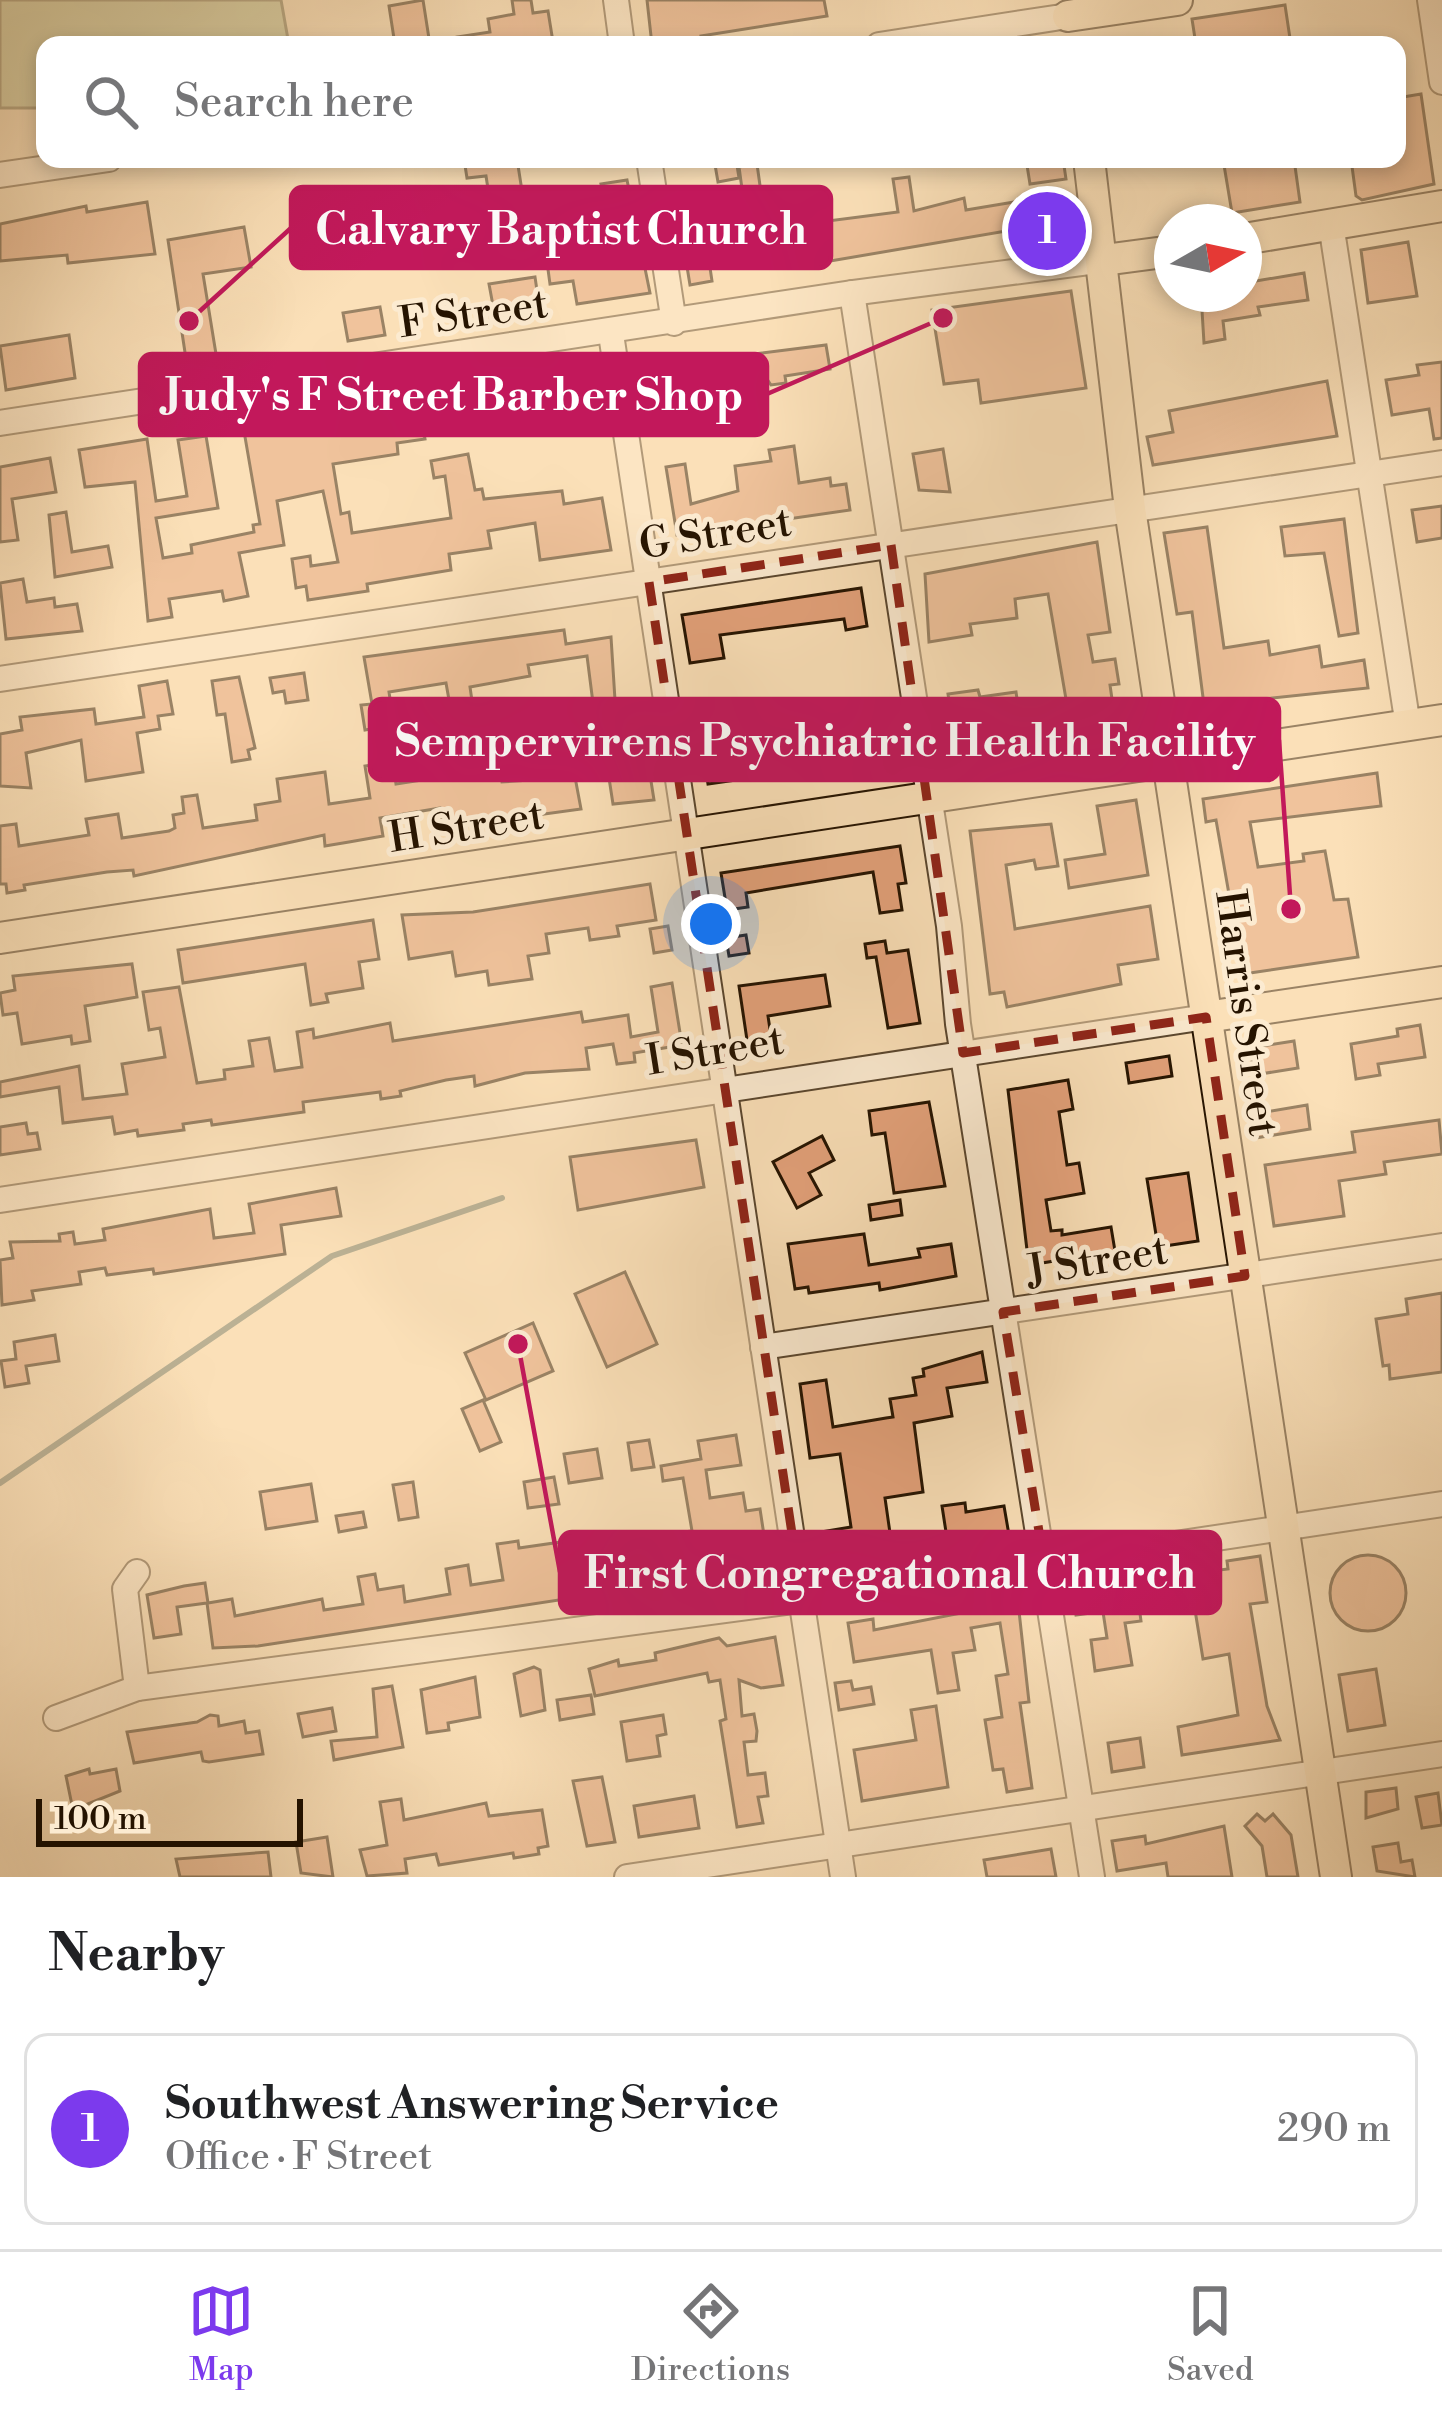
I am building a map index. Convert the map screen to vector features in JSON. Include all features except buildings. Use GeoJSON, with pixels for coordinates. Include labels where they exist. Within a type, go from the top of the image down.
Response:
{"type":"FeatureCollection","features":[{"type":"Feature","properties":{"kind":"main road"},"geometry":{"type":"LineString","coordinates":[[1068,20],[1177,0]]}},
{"type":"Feature","properties":{"kind":"main road","name":"Harris Street"},"geometry":{"type":"LineString","coordinates":[[1090,168],[1130,509],[1336,1877]]}},
{"type":"Feature","properties":{"kind":"main road"},"geometry":{"type":"LineString","coordinates":[[1262,236],[1442,206]]}},
{"type":"Feature","properties":{"kind":"main road","name":"F Street"},"geometry":{"type":"LineString","coordinates":[[1104,260],[1154,253]]}},
{"type":"Feature","properties":{"kind":"main road","name":"H Street"},"geometry":{"type":"LineString","coordinates":[[0,938],[1442,720]]}},
{"type":"Feature","properties":{"kind":"main road"},"geometry":{"type":"LineString","coordinates":[[1197,961],[1211,992],[1226,1002],[1272,1000],[1289,1005]]}},
{"type":"Feature","properties":{"kind":"main road","name":"I Street"},"geometry":{"type":"LineString","coordinates":[[1206,1017],[1442,982]]}},
{"type":"Feature","properties":{"kind":"street"},"geometry":{"type":"LineString","coordinates":[[616,0],[621,36]]}},
{"type":"Feature","properties":{"kind":"street"},"geometry":{"type":"LineString","coordinates":[[1430,0],[1442,82]]}},
{"type":"Feature","properties":{"kind":"street"},"geometry":{"type":"LineString","coordinates":[[946,36],[1068,20]]}},
{"type":"Feature","properties":{"kind":"street"},"geometry":{"type":"LineString","coordinates":[[0,175],[48,168]]}},
{"type":"Feature","properties":{"kind":"street"},"geometry":{"type":"LineString","coordinates":[[650,168],[674,323]]}},
{"type":"Feature","properties":{"kind":"street"},"geometry":{"type":"LineString","coordinates":[[1331,224],[1408,726]]}},
{"type":"Feature","properties":{"kind":"street","name":"F Street"},"geometry":{"type":"LineString","coordinates":[[0,423],[610,334],[852,293],[1104,260]]}},
{"type":"Feature","properties":{"kind":"street"},"geometry":{"type":"LineString","coordinates":[[852,293],[963,1053],[1092,1877]]}},
{"type":"Feature","properties":{"kind":"street"},"geometry":{"type":"LineString","coordinates":[[610,334],[843,1877]]}},
{"type":"Feature","properties":{"kind":"street","name":"G Street"},"geometry":{"type":"LineString","coordinates":[[0,679],[1442,463]]}},
{"type":"Feature","properties":{"kind":"street","name":"I Street"},"geometry":{"type":"LineString","coordinates":[[0,1200],[1206,1017]]}},
{"type":"Feature","properties":{"kind":"street","name":"J Street"},"geometry":{"type":"LineString","coordinates":[[763,1347],[1442,1246]]}},
{"type":"Feature","properties":{"kind":"street"},"geometry":{"type":"LineString","coordinates":[[56,1718],[137,1688],[802,1600],[1442,1504]]}},
{"type":"Feature","properties":{"kind":"street"},"geometry":{"type":"LineString","coordinates":[[137,1572],[125,1589],[137,1688]]}},
{"type":"Feature","properties":{"kind":"street"},"geometry":{"type":"LineString","coordinates":[[627,1877],[1442,1754]]}},
{"type":"Feature","properties":{"kind":"highlighted area"},"geometry":{"type":"Polygon","coordinates":[[[891,545],[963,1053],[1206,1017],[1245,1276],[1003,1312],[1044,1562],[802,1600],[649,582],[891,545]]]}},
{"type":"Feature","properties":{"kind":"green space"},"geometry":{"type":"Polygon","coordinates":[[[0,0],[281,0],[287,36],[36,36],[36,108],[0,108],[0,0]]]}},
{"type":"Feature","properties":{"kind":"waterway"},"geometry":{"type":"LineString","coordinates":[[0,1483],[332,1256],[502,1198]]}},
{"type":"Feature","properties":{"kind":"place","name":"Southwest Answering Service"},"geometry":{"type":"Point","coordinates":[1047,231]}},
{"type":"Feature","properties":{"kind":"place","name":"Judy's F Street Barber Shop"},"geometry":{"type":"Point","coordinates":[943,318]}},
{"type":"Feature","properties":{"kind":"place","name":"Calvary Baptist Church"},"geometry":{"type":"Point","coordinates":[189,321]}},
{"type":"Feature","properties":{"kind":"place","name":"Sempervirens Psychiatric Health Facility"},"geometry":{"type":"Point","coordinates":[1291,909]}},
{"type":"Feature","properties":{"kind":"place","name":"First Congregational Church"},"geometry":{"type":"Point","coordinates":[518,1344]}}]}
